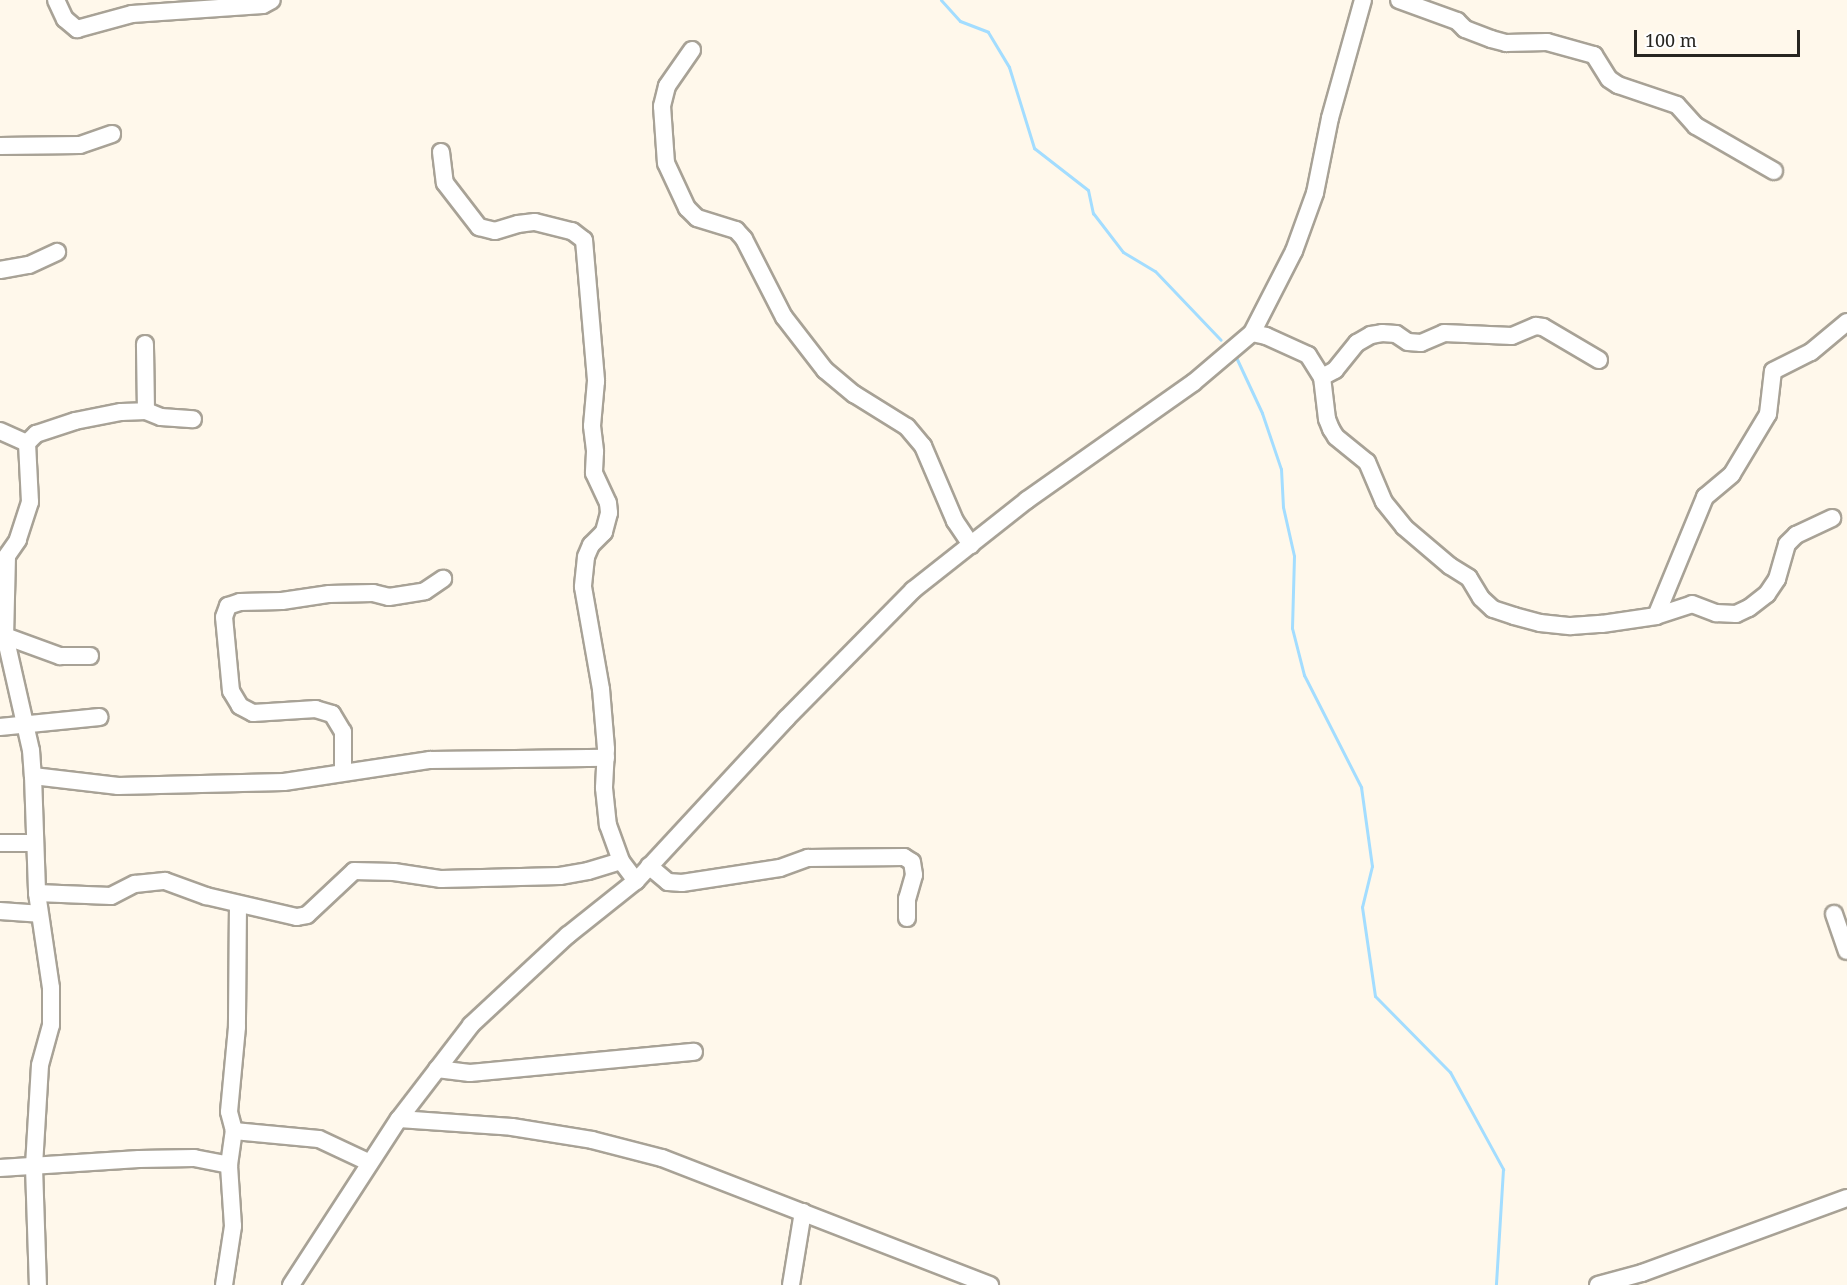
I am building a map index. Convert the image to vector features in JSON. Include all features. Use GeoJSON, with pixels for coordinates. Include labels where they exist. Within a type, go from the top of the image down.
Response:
{"type":"FeatureCollection","features":[{"type":"Feature","properties":{"kind":"street"},"geometry":{"type":"LineString","coordinates":[[56,0],[65,19],[77,29],[132,14],[263,5],[272,0]]}},
{"type":"Feature","properties":{"kind":"street"},"geometry":{"type":"LineString","coordinates":[[291,1285],[399,1119],[471,1025],[568,935],[636,881],[786,719],[913,590],[939,567],[971,545],[1027,500],[1193,383],[1251,333],[1294,251],[1314,193],[1330,118],[1363,0]]}},
{"type":"Feature","properties":{"kind":"street"},"geometry":{"type":"LineString","coordinates":[[1399,0],[1457,21],[1465,29],[1491,39],[1506,43],[1547,42],[1594,55],[1610,79],[1618,85],[1677,105],[1696,126],[1774,171]]}},
{"type":"Feature","properties":{"kind":"street"},"geometry":{"type":"LineString","coordinates":[[692,50],[667,86],[662,106],[666,163],[687,208],[697,218],[736,230],[744,239],[783,317],[825,370],[864,400],[907,427],[923,446],[955,521],[971,545]]}},
{"type":"Feature","properties":{"kind":"street"},"geometry":{"type":"LineString","coordinates":[[0,146],[80,145],[112,135]]}},
{"type":"Feature","properties":{"kind":"street"},"geometry":{"type":"LineString","coordinates":[[441,152],[445,183],[483,229],[495,231],[535,222],[572,231],[584,240],[596,381],[592,426],[595,452],[594,473],[608,503],[609,513],[604,532],[591,545],[585,557],[584,587],[601,689],[606,758],[605,809],[608,825],[621,861],[636,881]]}},
{"type":"Feature","properties":{"kind":"street"},"geometry":{"type":"LineString","coordinates":[[0,270],[29,265],[57,252]]}},
{"type":"Feature","properties":{"kind":"street"},"geometry":{"type":"LineString","coordinates":[[1656,616],[1705,497],[1732,474],[1768,414],[1773,371],[1811,352],[1847,322]]}},
{"type":"Feature","properties":{"kind":"street"},"geometry":{"type":"LineString","coordinates":[[1322,377],[1335,370],[1358,343],[1371,335],[1382,333],[1396,334],[1408,342],[1421,343],[1444,333],[1512,336],[1536,326],[1543,327],[1599,360]]}},
{"type":"Feature","properties":{"kind":"street"},"geometry":{"type":"LineString","coordinates":[[1251,333],[1266,336],[1308,355],[1322,377],[1327,419],[1336,437],[1367,462],[1384,502],[1404,527],[1449,566],[1469,578],[1481,598],[1493,609],[1540,623],[1571,626],[1656,616],[1669,613],[1685,604],[1692,604],[1725,615],[1749,608],[1767,594],[1777,579],[1787,544],[1796,535],[1832,519]]}},
{"type":"Feature","properties":{"kind":"street"},"geometry":{"type":"LineString","coordinates":[[144,344],[146,411]]}},
{"type":"Feature","properties":{"kind":"street"},"geometry":{"type":"LineString","coordinates":[[38,1285],[34,1167],[40,1065],[51,1025],[51,988],[37,893],[31,750],[4,658],[3,556],[18,540],[30,502],[27,443],[36,434],[75,421],[121,412],[146,411],[161,417],[193,419]]}},
{"type":"Feature","properties":{"kind":"street"},"geometry":{"type":"LineString","coordinates":[[0,431],[27,443]]}},
{"type":"Feature","properties":{"kind":"street"},"geometry":{"type":"LineString","coordinates":[[343,772],[343,732],[332,714],[316,709],[253,713],[240,706],[231,691],[224,617],[228,606],[240,602],[282,601],[329,594],[373,592],[389,597],[425,591],[443,579]]}},
{"type":"Feature","properties":{"kind":"street"},"geometry":{"type":"LineString","coordinates":[[5,636],[60,656],[90,656]]}},
{"type":"Feature","properties":{"kind":"street"},"geometry":{"type":"LineString","coordinates":[[0,727],[100,717]]}},
{"type":"Feature","properties":{"kind":"street"},"geometry":{"type":"LineString","coordinates":[[33,776],[118,786],[284,782],[430,760],[606,758]]}},
{"type":"Feature","properties":{"kind":"street"},"geometry":{"type":"LineString","coordinates":[[0,843],[35,843]]}},
{"type":"Feature","properties":{"kind":"street"},"geometry":{"type":"LineString","coordinates":[[649,866],[668,882],[682,883],[780,868],[808,858],[904,857],[912,862],[914,875],[907,899],[907,918]]}},
{"type":"Feature","properties":{"kind":"street"},"geometry":{"type":"LineString","coordinates":[[37,893],[111,896],[135,884],[165,881],[238,904],[288,916],[307,915],[354,871],[394,872],[441,879],[560,876],[588,872],[621,861]]}},
{"type":"Feature","properties":{"kind":"street"},"geometry":{"type":"LineString","coordinates":[[224,1285],[233,1226],[229,1166],[234,1131],[229,1112],[237,1027],[238,904]]}},
{"type":"Feature","properties":{"kind":"street"},"geometry":{"type":"LineString","coordinates":[[0,911],[39,914]]}},
{"type":"Feature","properties":{"kind":"street"},"geometry":{"type":"LineString","coordinates":[[1834,914],[1847,951]]}},
{"type":"Feature","properties":{"kind":"street"},"geometry":{"type":"LineString","coordinates":[[437,1069],[470,1073],[694,1052]]}},
{"type":"Feature","properties":{"kind":"street"},"geometry":{"type":"LineString","coordinates":[[399,1119],[512,1127],[592,1140],[662,1158],[990,1285]]}},
{"type":"Feature","properties":{"kind":"street"},"geometry":{"type":"LineString","coordinates":[[234,1131],[319,1139],[332,1143],[370,1163]]}},
{"type":"Feature","properties":{"kind":"street"},"geometry":{"type":"LineString","coordinates":[[0,1168],[183,1158],[213,1161],[229,1166]]}},
{"type":"Feature","properties":{"kind":"street"},"geometry":{"type":"LineString","coordinates":[[1598,1285],[1642,1273],[1847,1198]]}},
{"type":"Feature","properties":{"kind":"street"},"geometry":{"type":"LineString","coordinates":[[791,1285],[803,1212]]}},
{"type":"Feature","properties":{"kind":"waterway"},"geometry":{"type":"LineString","coordinates":[[941,0],[960,21],[988,32],[1009,67],[1034,148],[1088,190],[1093,213],[1123,252],[1155,271],[1221,340]]}},
{"type":"Feature","properties":{"kind":"waterway"},"geometry":{"type":"LineString","coordinates":[[1235,355],[1262,413],[1281,469],[1283,507],[1294,556],[1292,628],[1304,675],[1361,787],[1372,866],[1362,907],[1375,996],[1450,1072],[1503,1169],[1496,1285]]}}]}
